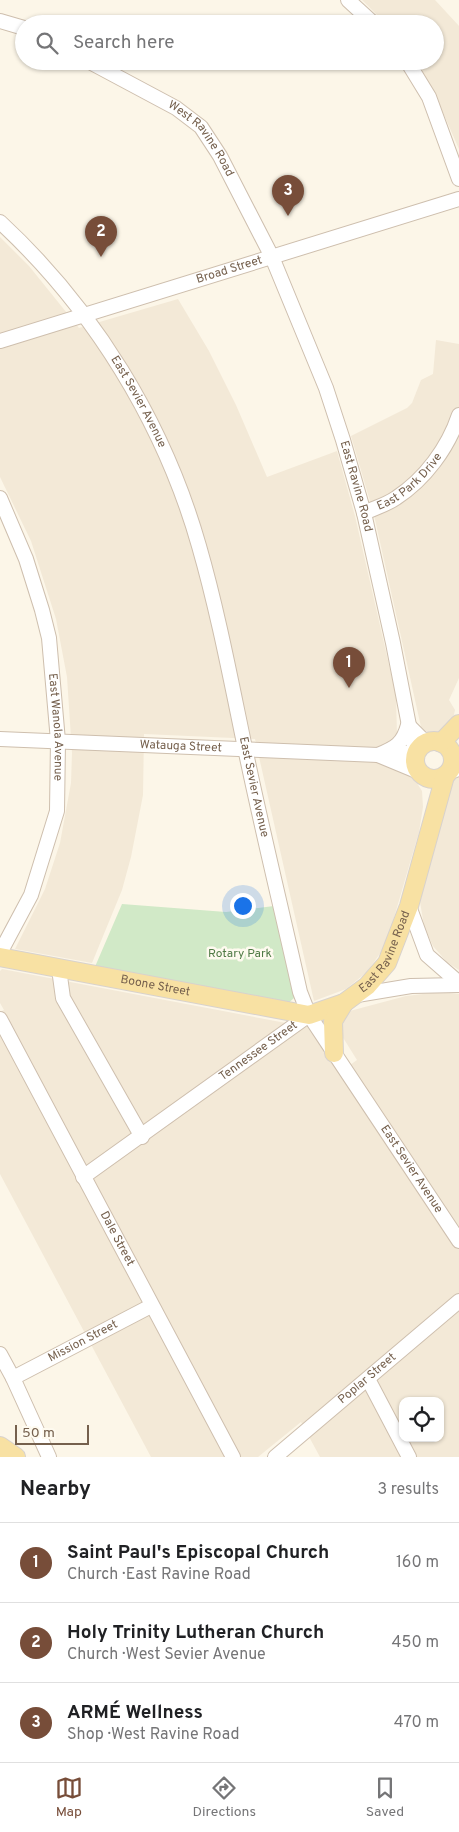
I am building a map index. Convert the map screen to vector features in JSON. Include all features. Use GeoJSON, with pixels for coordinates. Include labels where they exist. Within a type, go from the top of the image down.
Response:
{"type":"FeatureCollection","features":[{"type":"Feature","properties":{"kind":"main road"},"geometry":{"type":"LineString","coordinates":[[421,774],[434,779],[459,724]]}},
{"type":"Feature","properties":{"kind":"main road"},"geometry":{"type":"LineString","coordinates":[[434,810],[415,762],[444,756]]}},
{"type":"Feature","properties":{"kind":"main road","name":"East Ravine Road"},"geometry":{"type":"LineString","coordinates":[[351,999],[387,963],[409,906],[434,810],[444,756]]}},
{"type":"Feature","properties":{"kind":"main road","name":"Boone Street"},"geometry":{"type":"LineString","coordinates":[[0,957],[309,1015]]}},
{"type":"Feature","properties":{"kind":"main road"},"geometry":{"type":"LineString","coordinates":[[334,1053],[333,1021],[351,999]]}},
{"type":"Feature","properties":{"kind":"main road","name":"Tennessee Street"},"geometry":{"type":"LineString","coordinates":[[309,1015],[351,999]]}},
{"type":"Feature","properties":{"kind":"main road"},"geometry":{"type":"LineString","coordinates":[[0,1446],[16,1457]]}},
{"type":"Feature","properties":{"kind":"street"},"geometry":{"type":"LineString","coordinates":[[348,0],[364,15]]}},
{"type":"Feature","properties":{"kind":"street"},"geometry":{"type":"LineString","coordinates":[[0,21],[15,25]]}},
{"type":"Feature","properties":{"kind":"street","name":"West Ravine Road"},"geometry":{"type":"LineString","coordinates":[[105,70],[176,108],[201,127],[220,156],[272,257]]}},
{"type":"Feature","properties":{"kind":"street"},"geometry":{"type":"LineString","coordinates":[[412,70],[429,97],[459,179]]}},
{"type":"Feature","properties":{"kind":"street","name":"Broad Street"},"geometry":{"type":"LineString","coordinates":[[0,341],[459,200]]}},
{"type":"Feature","properties":{"kind":"street","name":"East Sevier Avenue"},"geometry":{"type":"LineString","coordinates":[[0,222],[32,254],[85,315],[120,368],[148,418],[188,509],[210,590],[300,992],[309,1015],[459,1241]]}},
{"type":"Feature","properties":{"kind":"street","name":"East Ravine Road"},"geometry":{"type":"LineString","coordinates":[[272,257],[326,388],[364,513],[396,657],[408,726]]}},
{"type":"Feature","properties":{"kind":"street","name":"East Park Drive"},"geometry":{"type":"LineString","coordinates":[[364,513],[395,499],[422,478],[443,449],[459,415]]}},
{"type":"Feature","properties":{"kind":"street","name":"East Wanola Avenue"},"geometry":{"type":"LineString","coordinates":[[0,498],[26,559],[42,610],[48,638],[58,741],[57,811],[31,895],[0,953]]}},
{"type":"Feature","properties":{"kind":"street"},"geometry":{"type":"LineString","coordinates":[[378,755],[394,749],[405,738],[408,726],[444,756]]}},
{"type":"Feature","properties":{"kind":"street","name":"Watauga Street"},"geometry":{"type":"LineString","coordinates":[[0,739],[378,755],[421,774]]}},
{"type":"Feature","properties":{"kind":"street"},"geometry":{"type":"LineString","coordinates":[[378,755],[444,756]]}},
{"type":"Feature","properties":{"kind":"street","name":"East Ravine Road"},"geometry":{"type":"LineString","coordinates":[[409,906],[427,955],[459,984]]}},
{"type":"Feature","properties":{"kind":"street"},"geometry":{"type":"LineString","coordinates":[[59,969],[63,998],[142,1136]]}},
{"type":"Feature","properties":{"kind":"street","name":"Tennessee Street"},"geometry":{"type":"LineString","coordinates":[[351,999],[411,986],[459,984]]}},
{"type":"Feature","properties":{"kind":"street","name":"Tennessee Street"},"geometry":{"type":"LineString","coordinates":[[83,1177],[309,1015]]}},
{"type":"Feature","properties":{"kind":"street","name":"Dale Street"},"geometry":{"type":"LineString","coordinates":[[0,1020],[233,1457]]}},
{"type":"Feature","properties":{"kind":"street","name":"Poplar Street"},"geometry":{"type":"LineString","coordinates":[[275,1457],[459,1301]]}},
{"type":"Feature","properties":{"kind":"street","name":"Mission Street"},"geometry":{"type":"LineString","coordinates":[[13,1378],[152,1306]]}},
{"type":"Feature","properties":{"kind":"street"},"geometry":{"type":"LineString","coordinates":[[0,1354],[13,1378],[48,1457]]}},
{"type":"Feature","properties":{"kind":"street"},"geometry":{"type":"LineString","coordinates":[[368,1379],[408,1457]]}},
{"type":"Feature","properties":{"kind":"shaded area"},"geometry":{"type":"Polygon","coordinates":[[[362,0],[435,0],[459,26],[459,149],[437,99],[420,70],[444,70],[444,15],[377,15],[362,0]]]}},
{"type":"Feature","properties":{"kind":"shaded area"},"geometry":{"type":"Polygon","coordinates":[[[0,237],[29,266],[79,328],[178,299],[209,351],[236,405],[267,477],[337,451],[355,516],[392,678],[396,697],[397,735],[413,777],[422,791],[423,807],[419,832],[386,945],[367,972],[346,989],[314,1001],[255,739],[144,734],[143,795],[131,857],[122,890],[92,963],[15,949],[45,889],[60,843],[71,783],[72,753],[67,677],[56,619],[31,541],[0,477],[0,237]]]}},
{"type":"Feature","properties":{"kind":"shaded area"},"geometry":{"type":"Polygon","coordinates":[[[436,340],[459,344],[459,678],[449,700],[455,710],[452,723],[437,735],[430,735],[421,727],[374,515],[351,436],[407,408],[412,403],[421,380],[433,374],[436,340]]]}},
{"type":"Feature","properties":{"kind":"shaded area"},"geometry":{"type":"Polygon","coordinates":[[[459,775],[459,970],[447,962],[433,946],[424,926],[420,902],[452,780],[459,775]]]}},
{"type":"Feature","properties":{"kind":"shaded area"},"geometry":{"type":"Polygon","coordinates":[[[2,969],[307,1027],[339,1073],[357,1060],[337,1028],[346,1012],[406,996],[440,992],[459,994],[459,1457],[320,1457],[301,1422],[258,1457],[151,1457],[0,1174],[0,1012],[4,1010],[0,1003],[0,971],[2,969]]]}},
{"type":"Feature","properties":{"kind":"green space","name":"Rotary Park"},"geometry":{"type":"Polygon","coordinates":[[[122,904],[226,912],[274,906],[294,998],[285,1006],[94,969],[122,904]]]}},
{"type":"Feature","properties":{"kind":"place","name":"ARMÉ Wellness"},"geometry":{"type":"Point","coordinates":[288,216]}},
{"type":"Feature","properties":{"kind":"place","name":"Holy Trinity Lutheran Church"},"geometry":{"type":"Point","coordinates":[101,257]}},
{"type":"Feature","properties":{"kind":"place","name":"Saint Paul's Episcopal Church"},"geometry":{"type":"Point","coordinates":[349,688]}}]}
